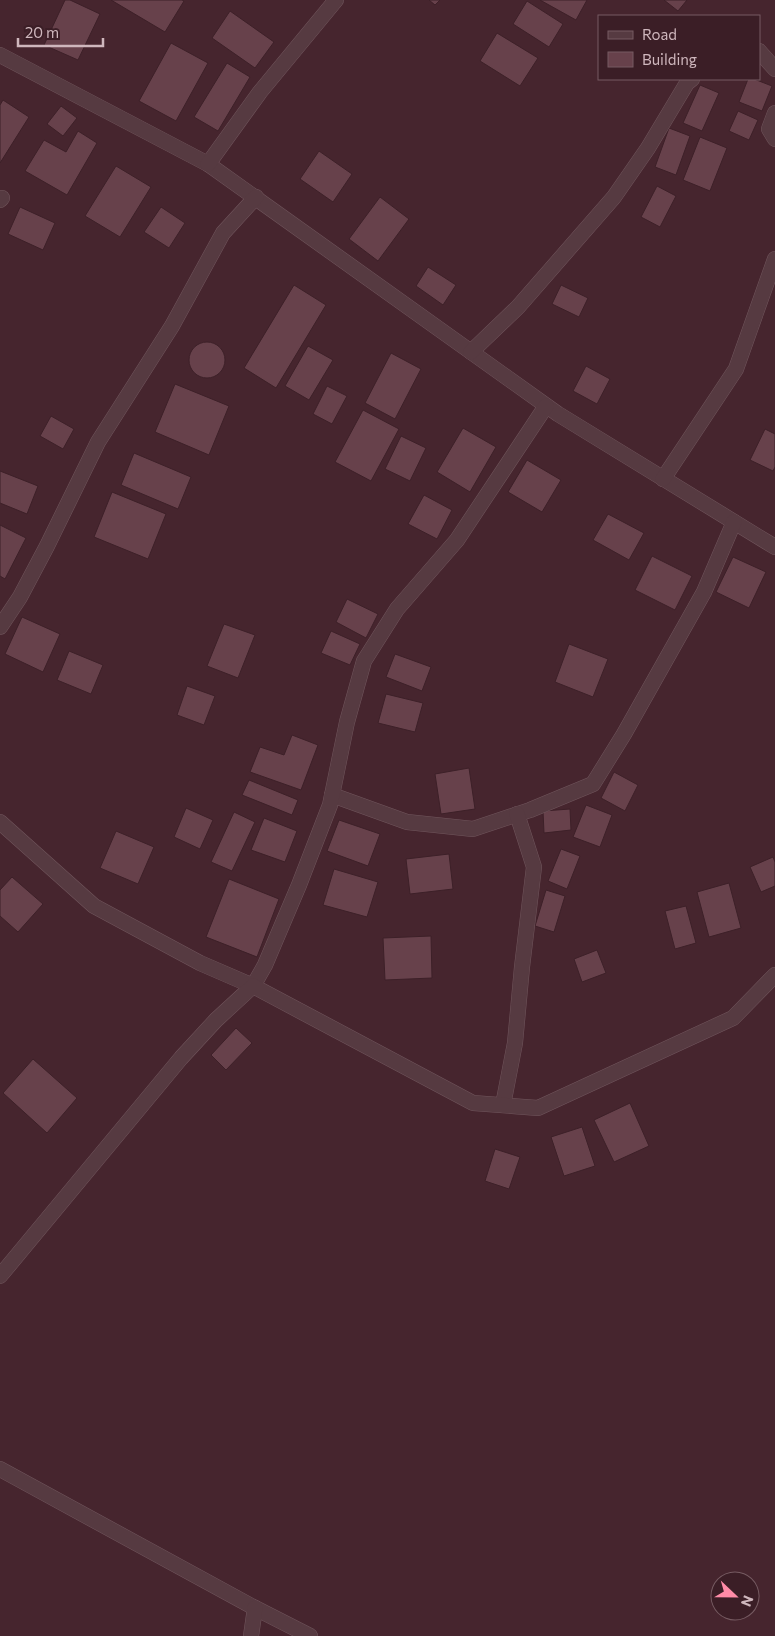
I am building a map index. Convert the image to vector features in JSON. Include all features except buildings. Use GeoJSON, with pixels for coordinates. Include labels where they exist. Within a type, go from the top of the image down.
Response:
{"type":"FeatureCollection","features":[{"type":"Feature","properties":{"kind":"street"},"geometry":{"type":"LineString","coordinates":[[208,164],[260,92],[336,0]]}},
{"type":"Feature","properties":{"kind":"street"},"geometry":{"type":"LineString","coordinates":[[760,52],[775,69]]}},
{"type":"Feature","properties":{"kind":"street"},"geometry":{"type":"LineString","coordinates":[[0,55],[208,164],[546,406],[775,547]]}},
{"type":"Feature","properties":{"kind":"street"},"geometry":{"type":"LineString","coordinates":[[471,352],[518,307],[614,197],[648,148],[686,82],[690,80]]}},
{"type":"Feature","properties":{"kind":"street"},"geometry":{"type":"LineString","coordinates":[[775,113],[769,129],[775,139]]}},
{"type":"Feature","properties":{"kind":"street"},"geometry":{"type":"LineString","coordinates":[[0,627],[20,596],[98,442],[172,326],[223,233],[256,197]]}},
{"type":"Feature","properties":{"kind":"street"},"geometry":{"type":"LineString","coordinates":[[663,479],[736,369],[775,259]]}},
{"type":"Feature","properties":{"kind":"street"},"geometry":{"type":"LineString","coordinates":[[0,1276],[182,1058],[216,1020],[254,986],[266,965],[330,805],[347,722],[364,661],[397,610],[457,540],[546,406]]}},
{"type":"Feature","properties":{"kind":"street"},"geometry":{"type":"LineString","coordinates":[[332,795],[407,822],[473,829],[593,784],[624,734],[704,592],[734,522]]}},
{"type":"Feature","properties":{"kind":"street"},"geometry":{"type":"LineString","coordinates":[[502,1105],[515,1043],[534,867],[517,814]]}},
{"type":"Feature","properties":{"kind":"street"},"geometry":{"type":"LineString","coordinates":[[0,822],[94,906],[200,963],[254,986],[473,1103],[538,1108],[733,1018],[775,975]]}},
{"type":"Feature","properties":{"kind":"street"},"geometry":{"type":"LineString","coordinates":[[0,1469],[310,1636]]}},
{"type":"Feature","properties":{"kind":"street"},"geometry":{"type":"LineString","coordinates":[[251,1636],[255,1608]]}}]}
